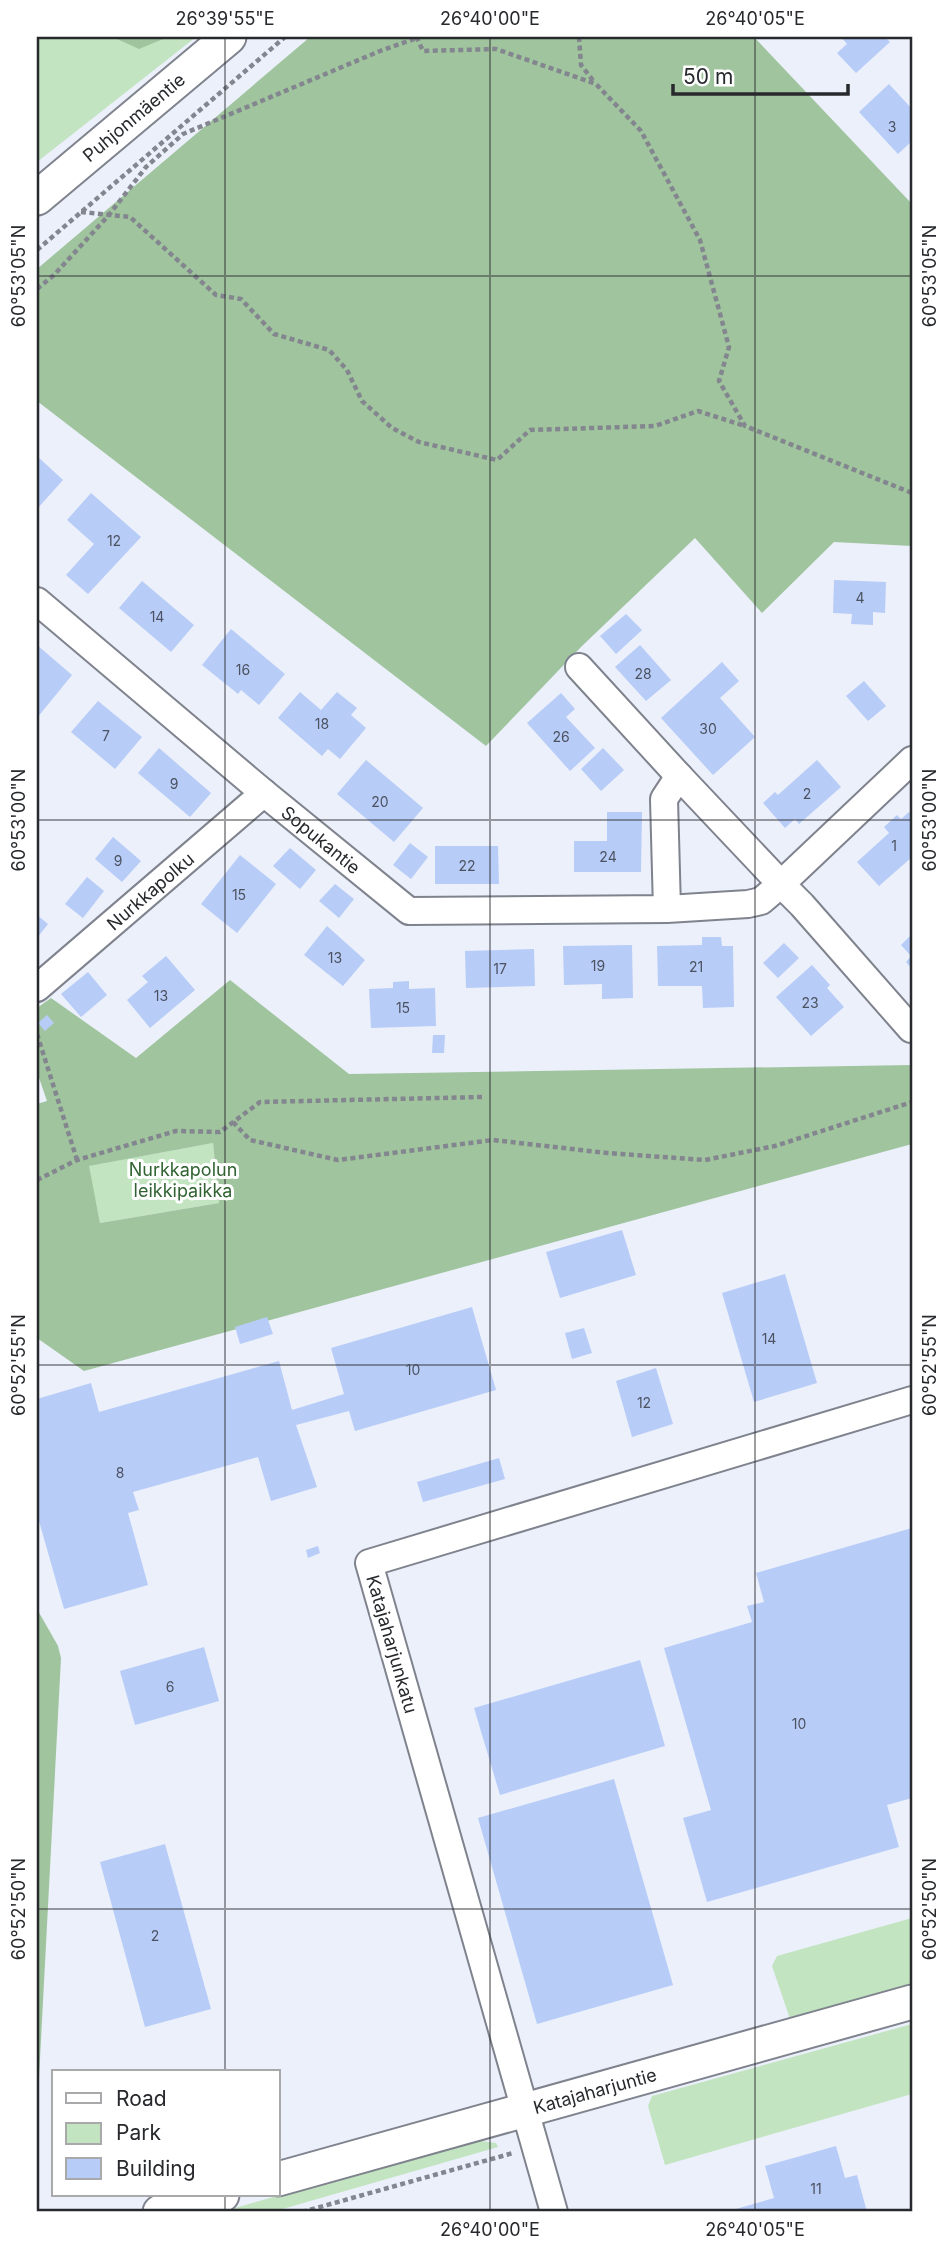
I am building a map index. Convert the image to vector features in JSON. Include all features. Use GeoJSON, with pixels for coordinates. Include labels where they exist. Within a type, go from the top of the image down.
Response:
{"type":"FeatureCollection","features":[{"type":"Feature","properties":{"kind":"street","name":"Puhjonmäentie"},"geometry":{"type":"LineString","coordinates":[[37,198],[229,37]]}},
{"type":"Feature","properties":{"kind":"street","name":"Sopukantie"},"geometry":{"type":"LineString","coordinates":[[37,601],[264,793],[410,911],[667,909],[761,901],[912,761]]}},
{"type":"Feature","properties":{"kind":"street"},"geometry":{"type":"LineString","coordinates":[[579,667],[678,776],[802,905],[911,1029]]}},
{"type":"Feature","properties":{"kind":"street"},"geometry":{"type":"LineString","coordinates":[[667,909],[664,799],[678,776]]}},
{"type":"Feature","properties":{"kind":"street","name":"Nurkkapolku"},"geometry":{"type":"LineString","coordinates":[[37,988],[264,793]]}},
{"type":"Feature","properties":{"kind":"street","name":"Katajaharjunkatu"},"geometry":{"type":"LineString","coordinates":[[525,2110],[369,1563],[912,1400]]}},
{"type":"Feature","properties":{"kind":"street","name":"Katajaharjuntie"},"geometry":{"type":"LineString","coordinates":[[280,2178],[912,2003]]}},
{"type":"Feature","properties":{"kind":"street"},"geometry":{"type":"LineString","coordinates":[[525,2110],[554,2212]]}},
{"type":"Feature","properties":{"kind":"street"},"geometry":{"type":"LineString","coordinates":[[160,2212],[218,2196]]}},
{"type":"Feature","properties":{"kind":"path"},"geometry":{"type":"LineString","coordinates":[[37,250],[285,37]]}},
{"type":"Feature","properties":{"kind":"path"},"geometry":{"type":"LineString","coordinates":[[579,37],[581,65],[641,131],[700,240],[729,347],[719,381],[745,426]]}},
{"type":"Feature","properties":{"kind":"path"},"geometry":{"type":"LineString","coordinates":[[37,289],[54,275],[109,215],[146,167],[183,134],[380,51],[417,38],[423,51],[496,49],[596,83]]}},
{"type":"Feature","properties":{"kind":"path"},"geometry":{"type":"LineString","coordinates":[[81,212],[130,217],[216,295],[241,299],[274,334],[329,350],[347,370],[362,401],[393,428],[419,442],[497,460],[530,430],[655,426],[698,411],[745,426],[912,494]]}},
{"type":"Feature","properties":{"kind":"path"},"geometry":{"type":"LineString","coordinates":[[37,1034],[77,1160]]}},
{"type":"Feature","properties":{"kind":"path"},"geometry":{"type":"LineString","coordinates":[[37,1180],[77,1160],[176,1130],[220,1132],[260,1102],[482,1097]]}},
{"type":"Feature","properties":{"kind":"path"},"geometry":{"type":"LineString","coordinates":[[233,1122],[250,1140],[338,1160],[492,1140],[607,1153],[705,1160],[775,1146],[912,1102]]}},
{"type":"Feature","properties":{"kind":"path"},"geometry":{"type":"LineString","coordinates":[[302,2212],[536,2147]]}},
{"type":"Feature","properties":{"kind":"green space"},"geometry":{"type":"Polygon","coordinates":[[[37,37],[196,37],[37,162],[37,37]]]}},
{"type":"Feature","properties":{"kind":"green space"},"geometry":{"type":"Polygon","coordinates":[[[113,37],[168,37],[139,49],[113,37]]]}},
{"type":"Feature","properties":{"kind":"green space"},"geometry":{"type":"Polygon","coordinates":[[[310,37],[754,37],[912,204],[912,546],[834,542],[762,613],[695,538],[582,646],[486,746],[37,401],[37,269],[310,37]]]}},
{"type":"Feature","properties":{"kind":"green space"},"geometry":{"type":"Polygon","coordinates":[[[230,980],[349,1074],[912,1065],[912,1144],[84,1371],[37,1338],[37,1104],[47,1101],[37,1072],[37,1008],[51,998],[136,1058],[230,980]],[[213,1143],[89,1166],[100,1223],[219,1203],[213,1143]]]}},
{"type":"Feature","properties":{"kind":"green space","name":"Nurkkapolun leikkipaikka"},"geometry":{"type":"Polygon","coordinates":[[[213,1143],[219,1203],[100,1223],[88,1166],[213,1143]]]}},
{"type":"Feature","properties":{"kind":"green space"},"geometry":{"type":"Polygon","coordinates":[[[37,1609],[58,1646],[61,1658],[37,2116],[37,1609]]]}},
{"type":"Feature","properties":{"kind":"green space"},"geometry":{"type":"Polygon","coordinates":[[[912,1918],[912,1986],[790,2019],[772,1966],[777,1956],[912,1918]]]}},
{"type":"Feature","properties":{"kind":"green space"},"geometry":{"type":"Polygon","coordinates":[[[912,2024],[912,2094],[665,2165],[648,2106],[652,2096],[912,2024]]]}},
{"type":"Feature","properties":{"kind":"green space"},"geometry":{"type":"Polygon","coordinates":[[[481,2141],[496,2143],[498,2147],[272,2212],[221,2212],[280,2196],[457,2144],[481,2141]]]}},
{"type":"Feature","properties":{"kind":"building"},"geometry":{"type":"Polygon","coordinates":[[[841,37],[885,37],[890,42],[856,73],[837,53],[847,44],[841,37]]]}},
{"type":"Feature","properties":{"kind":"building"},"geometry":{"type":"Polygon","coordinates":[[[889,84],[912,109],[912,141],[898,154],[859,112],[889,84]]]}},
{"type":"Feature","properties":{"kind":"building"},"geometry":{"type":"Polygon","coordinates":[[[37,456],[63,480],[37,509],[37,456]]]}},
{"type":"Feature","properties":{"kind":"building"},"geometry":{"type":"Polygon","coordinates":[[[91,493],[141,537],[88,594],[66,575],[94,544],[67,520],[91,493]]]}},
{"type":"Feature","properties":{"kind":"building"},"geometry":{"type":"Polygon","coordinates":[[[834,580],[886,582],[885,613],[873,612],[873,625],[851,624],[852,614],[833,613],[834,580]]]}},
{"type":"Feature","properties":{"kind":"building"},"geometry":{"type":"Polygon","coordinates":[[[142,581],[194,625],[171,652],[119,608],[142,581]]]}},
{"type":"Feature","properties":{"kind":"building"},"geometry":{"type":"Polygon","coordinates":[[[626,614],[642,630],[616,654],[600,636],[626,614]]]}},
{"type":"Feature","properties":{"kind":"building"},"geometry":{"type":"Polygon","coordinates":[[[231,629],[285,674],[259,705],[241,690],[238,694],[202,665],[231,629]]]}},
{"type":"Feature","properties":{"kind":"building"},"geometry":{"type":"Polygon","coordinates":[[[37,645],[72,675],[37,718],[37,645]]]}},
{"type":"Feature","properties":{"kind":"building"},"geometry":{"type":"Polygon","coordinates":[[[640,645],[671,680],[646,701],[615,667],[640,645]]]}},
{"type":"Feature","properties":{"kind":"building"},"geometry":{"type":"Polygon","coordinates":[[[722,662],[739,681],[720,698],[755,737],[713,775],[661,718],[722,662]]]}},
{"type":"Feature","properties":{"kind":"building"},"geometry":{"type":"Polygon","coordinates":[[[864,681],[886,706],[868,721],[846,696],[864,681]]]}},
{"type":"Feature","properties":{"kind":"building"},"geometry":{"type":"Polygon","coordinates":[[[300,692],[321,710],[337,692],[357,708],[351,715],[366,728],[340,759],[328,749],[322,756],[278,718],[300,692]]]}},
{"type":"Feature","properties":{"kind":"building"},"geometry":{"type":"Polygon","coordinates":[[[561,693],[575,709],[566,717],[595,748],[570,771],[527,723],[561,693]]]}},
{"type":"Feature","properties":{"kind":"building"},"geometry":{"type":"Polygon","coordinates":[[[98,701],[142,737],[115,769],[71,732],[98,701]]]}},
{"type":"Feature","properties":{"kind":"building"},"geometry":{"type":"Polygon","coordinates":[[[159,748],[211,793],[190,817],[138,773],[159,748]]]}},
{"type":"Feature","properties":{"kind":"building"},"geometry":{"type":"Polygon","coordinates":[[[603,748],[624,770],[601,791],[581,769],[603,748]]]}},
{"type":"Feature","properties":{"kind":"building"},"geometry":{"type":"Polygon","coordinates":[[[366,760],[423,808],[394,842],[337,794],[366,760]]]}},
{"type":"Feature","properties":{"kind":"building"},"geometry":{"type":"Polygon","coordinates":[[[817,760],[841,787],[799,824],[795,819],[785,828],[763,803],[775,792],[778,795],[817,760]]]}},
{"type":"Feature","properties":{"kind":"building"},"geometry":{"type":"Polygon","coordinates":[[[607,812],[642,812],[641,872],[574,872],[574,841],[607,841],[607,812]]]}},
{"type":"Feature","properties":{"kind":"building"},"geometry":{"type":"Polygon","coordinates":[[[909,812],[912,816],[912,857],[879,886],[857,862],[889,833],[884,827],[897,815],[901,819],[909,812]]]}},
{"type":"Feature","properties":{"kind":"building"},"geometry":{"type":"Polygon","coordinates":[[[113,837],[141,861],[122,882],[95,859],[113,837]]]}},
{"type":"Feature","properties":{"kind":"building"},"geometry":{"type":"Polygon","coordinates":[[[410,843],[428,857],[411,879],[393,865],[410,843]]]}},
{"type":"Feature","properties":{"kind":"building"},"geometry":{"type":"Polygon","coordinates":[[[435,846],[498,846],[499,884],[435,884],[435,846]]]}},
{"type":"Feature","properties":{"kind":"building"},"geometry":{"type":"Polygon","coordinates":[[[290,848],[316,870],[300,889],[273,866],[290,848]]]}},
{"type":"Feature","properties":{"kind":"building"},"geometry":{"type":"Polygon","coordinates":[[[240,855],[276,884],[237,933],[201,904],[240,855]]]}},
{"type":"Feature","properties":{"kind":"building"},"geometry":{"type":"Polygon","coordinates":[[[87,877],[104,891],[83,918],[65,904],[87,877]]]}},
{"type":"Feature","properties":{"kind":"building"},"geometry":{"type":"Polygon","coordinates":[[[335,884],[354,899],[339,918],[319,901],[335,884]]]}},
{"type":"Feature","properties":{"kind":"building"},"geometry":{"type":"Polygon","coordinates":[[[37,915],[48,924],[37,938],[37,915]]]}},
{"type":"Feature","properties":{"kind":"building"},"geometry":{"type":"Polygon","coordinates":[[[327,926],[365,960],[343,986],[304,955],[327,926]]]}},
{"type":"Feature","properties":{"kind":"building"},"geometry":{"type":"Polygon","coordinates":[[[912,934],[912,969],[906,962],[911,956],[901,945],[912,934]]]}},
{"type":"Feature","properties":{"kind":"building"},"geometry":{"type":"Polygon","coordinates":[[[702,937],[721,937],[722,946],[733,946],[734,1007],[703,1008],[702,986],[658,986],[657,946],[702,945],[702,937]]]}},
{"type":"Feature","properties":{"kind":"building"},"geometry":{"type":"Polygon","coordinates":[[[784,943],[799,958],[778,978],[763,963],[784,943]]]}},
{"type":"Feature","properties":{"kind":"building"},"geometry":{"type":"Polygon","coordinates":[[[632,945],[633,998],[602,999],[602,984],[564,985],[563,946],[632,945]]]}},
{"type":"Feature","properties":{"kind":"building"},"geometry":{"type":"Polygon","coordinates":[[[534,949],[535,986],[466,988],[465,951],[534,949]]]}},
{"type":"Feature","properties":{"kind":"building"},"geometry":{"type":"Polygon","coordinates":[[[166,956],[195,990],[150,1028],[127,1000],[148,982],[142,976],[166,956]]]}},
{"type":"Feature","properties":{"kind":"building"},"geometry":{"type":"Polygon","coordinates":[[[812,965],[830,985],[827,988],[844,1007],[811,1036],[776,997],[812,965]]]}},
{"type":"Feature","properties":{"kind":"building"},"geometry":{"type":"Polygon","coordinates":[[[88,972],[107,995],[81,1017],[61,994],[88,972]]]}},
{"type":"Feature","properties":{"kind":"building"},"geometry":{"type":"Polygon","coordinates":[[[409,981],[409,989],[435,988],[436,1026],[371,1028],[369,989],[393,988],[393,982],[409,981]]]}},
{"type":"Feature","properties":{"kind":"building"},"geometry":{"type":"Polygon","coordinates":[[[47,1015],[54,1023],[45,1031],[38,1023],[47,1015]]]}},
{"type":"Feature","properties":{"kind":"building"},"geometry":{"type":"Polygon","coordinates":[[[433,1035],[445,1035],[444,1053],[432,1053],[433,1035]]]}},
{"type":"Feature","properties":{"kind":"building"},"geometry":{"type":"Polygon","coordinates":[[[622,1230],[636,1275],[560,1298],[546,1252],[622,1230]]]}},
{"type":"Feature","properties":{"kind":"building"},"geometry":{"type":"Polygon","coordinates":[[[785,1274],[817,1383],[754,1402],[722,1293],[785,1274]]]}},
{"type":"Feature","properties":{"kind":"building"},"geometry":{"type":"Polygon","coordinates":[[[472,1307],[496,1390],[355,1431],[349,1411],[296,1425],[317,1487],[271,1501],[258,1457],[133,1492],[139,1510],[128,1513],[148,1585],[64,1609],[37,1514],[37,1399],[91,1383],[99,1412],[279,1361],[292,1410],[344,1394],[331,1348],[472,1307]]]}},
{"type":"Feature","properties":{"kind":"building"},"geometry":{"type":"Polygon","coordinates":[[[267,1317],[273,1334],[240,1344],[235,1327],[267,1317]]]}},
{"type":"Feature","properties":{"kind":"building"},"geometry":{"type":"Polygon","coordinates":[[[584,1328],[592,1353],[572,1359],[565,1333],[584,1328]]]}},
{"type":"Feature","properties":{"kind":"building"},"geometry":{"type":"Polygon","coordinates":[[[656,1368],[673,1424],[632,1437],[616,1381],[656,1368]]]}},
{"type":"Feature","properties":{"kind":"building"},"geometry":{"type":"Polygon","coordinates":[[[499,1458],[505,1479],[423,1502],[417,1482],[499,1458]]]}},
{"type":"Feature","properties":{"kind":"building"},"geometry":{"type":"Polygon","coordinates":[[[912,1528],[912,1798],[887,1805],[899,1847],[707,1902],[683,1818],[711,1810],[664,1648],[752,1622],[747,1606],[764,1602],[756,1573],[912,1528]]]}},
{"type":"Feature","properties":{"kind":"building"},"geometry":{"type":"Polygon","coordinates":[[[318,1546],[320,1553],[308,1558],[306,1550],[318,1546]]]}},
{"type":"Feature","properties":{"kind":"building"},"geometry":{"type":"Polygon","coordinates":[[[204,1647],[219,1701],[135,1725],[120,1671],[204,1647]]]}},
{"type":"Feature","properties":{"kind":"building"},"geometry":{"type":"Polygon","coordinates":[[[640,1660],[665,1746],[500,1795],[474,1708],[640,1660]]]}},
{"type":"Feature","properties":{"kind":"building"},"geometry":{"type":"Polygon","coordinates":[[[614,1779],[673,1985],[537,2024],[478,1818],[614,1779]]]}},
{"type":"Feature","properties":{"kind":"building"},"geometry":{"type":"Polygon","coordinates":[[[165,1844],[211,2009],[145,2027],[100,1862],[165,1844]]]}},
{"type":"Feature","properties":{"kind":"building"},"geometry":{"type":"Polygon","coordinates":[[[836,2146],[845,2178],[857,2175],[867,2212],[737,2212],[736,2209],[774,2198],[765,2166],[836,2146]]]}}]}
